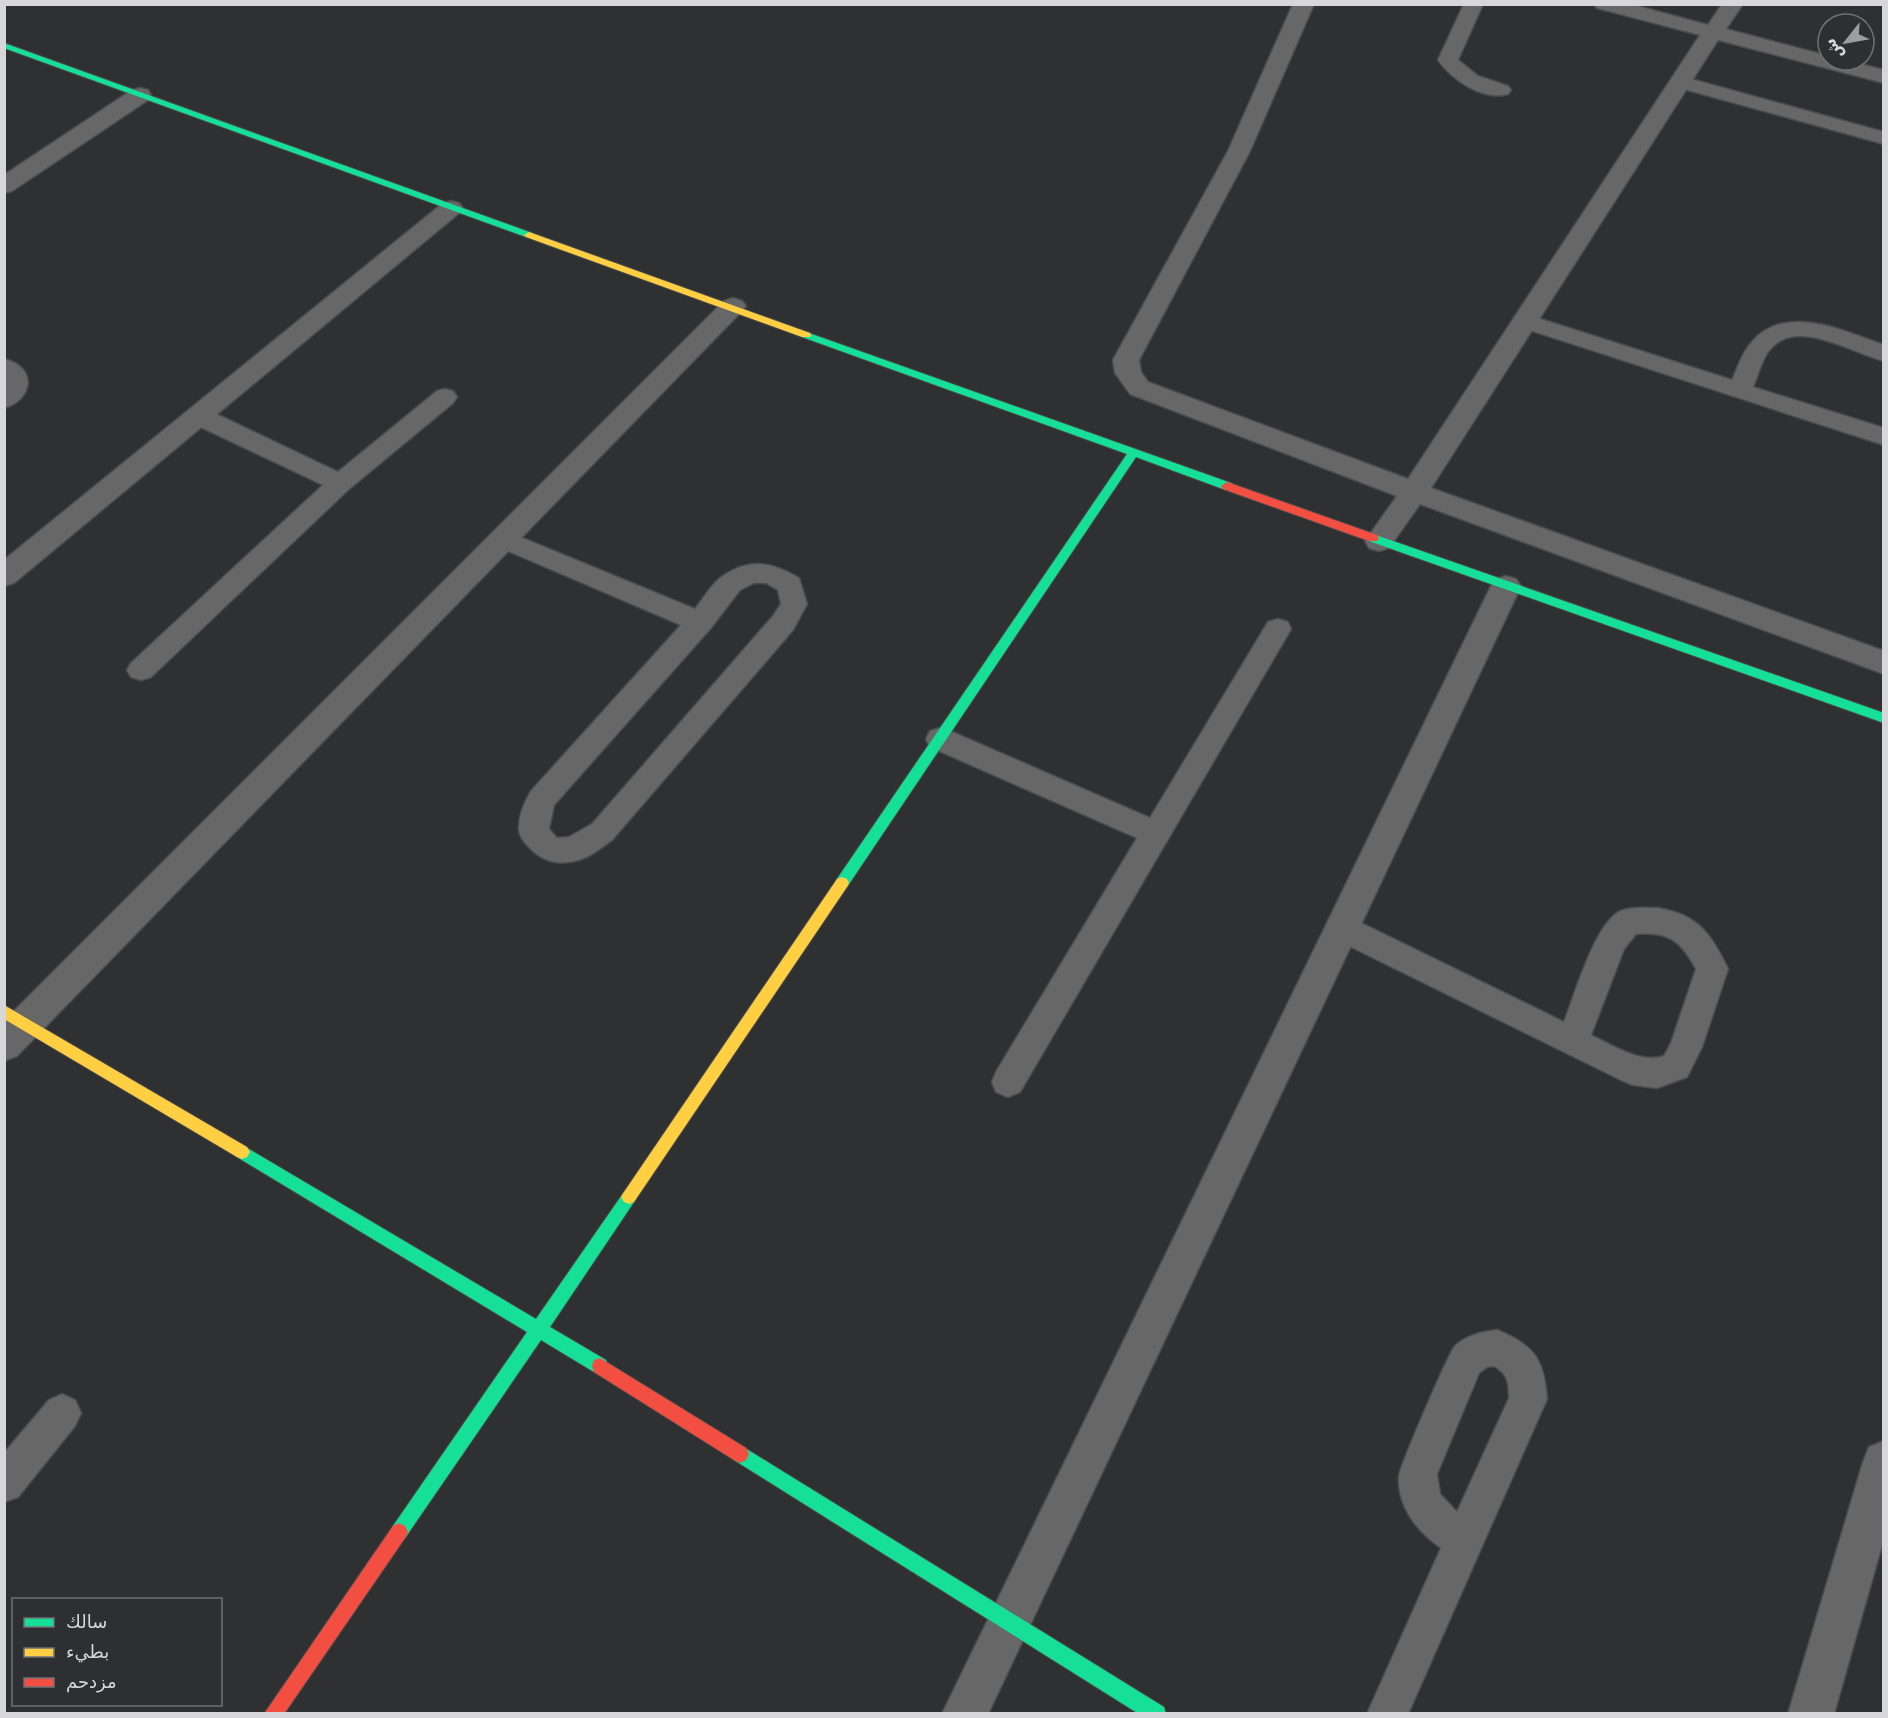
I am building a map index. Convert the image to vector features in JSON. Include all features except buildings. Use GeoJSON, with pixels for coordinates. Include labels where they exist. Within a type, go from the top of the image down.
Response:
{"type":"FeatureCollection","features":[{"type":"Feature","properties":{"kind":"street"},"geometry":{"type":"LineString","coordinates":[[1304,4],[1239,151],[1126,360],[1128,373],[1139,388],[1149,394],[1414,492],[1884,663]]}},
{"type":"Feature","properties":{"kind":"street"},"geometry":{"type":"LineString","coordinates":[[1604,4],[1884,77]]}},
{"type":"Feature","properties":{"kind":"street"},"geometry":{"type":"LineString","coordinates":[[1379,541],[1414,492],[1732,4]]}},
{"type":"Feature","properties":{"kind":"street"},"geometry":{"type":"LineString","coordinates":[[4,45],[451,208],[733,306],[1133,453],[1884,718]]}},
{"type":"Feature","properties":{"kind":"street"},"geometry":{"type":"LineString","coordinates":[[4,186],[140,95]]}},
{"type":"Feature","properties":{"kind":"street"},"geometry":{"type":"LineString","coordinates":[[4,576],[451,208]]}},
{"type":"Feature","properties":{"kind":"street"},"geometry":{"type":"LineString","coordinates":[[4,1045],[15,1017],[503,539],[733,306]]}},
{"type":"Feature","properties":{"kind":"street"},"geometry":{"type":"LineString","coordinates":[[273,1713],[540,1329],[1133,453]]}},
{"type":"Feature","properties":{"kind":"street"},"geometry":{"type":"LineString","coordinates":[[964,1713],[1010,1622],[1506,586]]}},
{"type":"Feature","properties":{"kind":"street"},"geometry":{"type":"LineString","coordinates":[[15,1017],[540,1329],[1157,1713]]}},
{"type":"Feature","properties":{"kind":"street"},"geometry":{"type":"LineString","coordinates":[[1811,1713],[1884,1462]]}},
{"type":"Feature","properties":{"kind":"lane"},"geometry":{"type":"LineString","coordinates":[[1474,4],[1448,60],[1457,74],[1474,83],[1501,90]]}},
{"type":"Feature","properties":{"kind":"lane"},"geometry":{"type":"LineString","coordinates":[[1680,82],[1884,138]]}},
{"type":"Feature","properties":{"kind":"lane"},"geometry":{"type":"LineString","coordinates":[[1525,321],[1884,437]]}},
{"type":"Feature","properties":{"kind":"lane"},"geometry":{"type":"LineString","coordinates":[[1740,390],[1760,346],[1773,335],[1790,329],[1812,328],[1884,354]]}},
{"type":"Feature","properties":{"kind":"lane"},"geometry":{"type":"LineString","coordinates":[[4,366],[16,374],[16,386],[4,400]]}},
{"type":"Feature","properties":{"kind":"lane"},"geometry":{"type":"LineString","coordinates":[[141,670],[340,483],[445,397]]}},
{"type":"Feature","properties":{"kind":"lane"},"geometry":{"type":"LineString","coordinates":[[199,416],[340,483]]}},
{"type":"Feature","properties":{"kind":"lane"},"geometry":{"type":"LineString","coordinates":[[503,539],[700,622]]}},
{"type":"Feature","properties":{"kind":"lane"},"geometry":{"type":"LineString","coordinates":[[770,573],[789,585],[794,604],[783,623],[626,806],[602,832],[574,849],[550,850],[534,833],[535,816],[541,800],[700,622],[731,583],[750,574],[770,573]]}},
{"type":"Feature","properties":{"kind":"lane"},"geometry":{"type":"LineString","coordinates":[[1008,1082],[1278,629]]}},
{"type":"Feature","properties":{"kind":"lane"},"geometry":{"type":"LineString","coordinates":[[939,738],[1155,833]]}},
{"type":"Feature","properties":{"kind":"lane"},"geometry":{"type":"LineString","coordinates":[[1342,928],[1572,1042],[1633,1070],[1657,1073],[1675,1067],[1686,1047],[1712,969],[1700,946],[1679,925],[1655,918],[1628,922],[1611,942],[1572,1042]]}},
{"type":"Feature","properties":{"kind":"lane"},"geometry":{"type":"LineString","coordinates":[[4,1483],[62,1413]]}},
{"type":"Feature","properties":{"kind":"lane"},"geometry":{"type":"LineString","coordinates":[[1386,1713],[1465,1540]]}},
{"type":"Feature","properties":{"kind":"traffic: fast"},"geometry":{"type":"LineString","coordinates":[[4,45],[529,235]]}},
{"type":"Feature","properties":{"kind":"traffic: fast"},"geometry":{"type":"LineString","coordinates":[[806,335],[1227,486]]}},
{"type":"Feature","properties":{"kind":"traffic: fast"},"geometry":{"type":"LineString","coordinates":[[842,883],[1133,453]]}},
{"type":"Feature","properties":{"kind":"traffic: fast"},"geometry":{"type":"LineString","coordinates":[[1373,538],[1884,718]]}},
{"type":"Feature","properties":{"kind":"traffic: fast"},"geometry":{"type":"LineString","coordinates":[[242,1152],[600,1366]]}},
{"type":"Feature","properties":{"kind":"traffic: fast"},"geometry":{"type":"LineString","coordinates":[[399,1532],[629,1197]]}},
{"type":"Feature","properties":{"kind":"traffic: fast"},"geometry":{"type":"LineString","coordinates":[[740,1454],[1157,1714]]}},
{"type":"Feature","properties":{"kind":"traffic: slow"},"geometry":{"type":"LineString","coordinates":[[529,235],[806,335]]}},
{"type":"Feature","properties":{"kind":"traffic: slow"},"geometry":{"type":"LineString","coordinates":[[629,1197],[842,883]]}},
{"type":"Feature","properties":{"kind":"traffic: slow"},"geometry":{"type":"LineString","coordinates":[[4,1011],[242,1152]]}},
{"type":"Feature","properties":{"kind":"traffic: jam"},"geometry":{"type":"LineString","coordinates":[[1227,486],[1373,538]]}},
{"type":"Feature","properties":{"kind":"traffic: jam"},"geometry":{"type":"LineString","coordinates":[[600,1366],[740,1454]]}},
{"type":"Feature","properties":{"kind":"traffic: jam"},"geometry":{"type":"LineString","coordinates":[[273,1714],[399,1532]]}}]}
